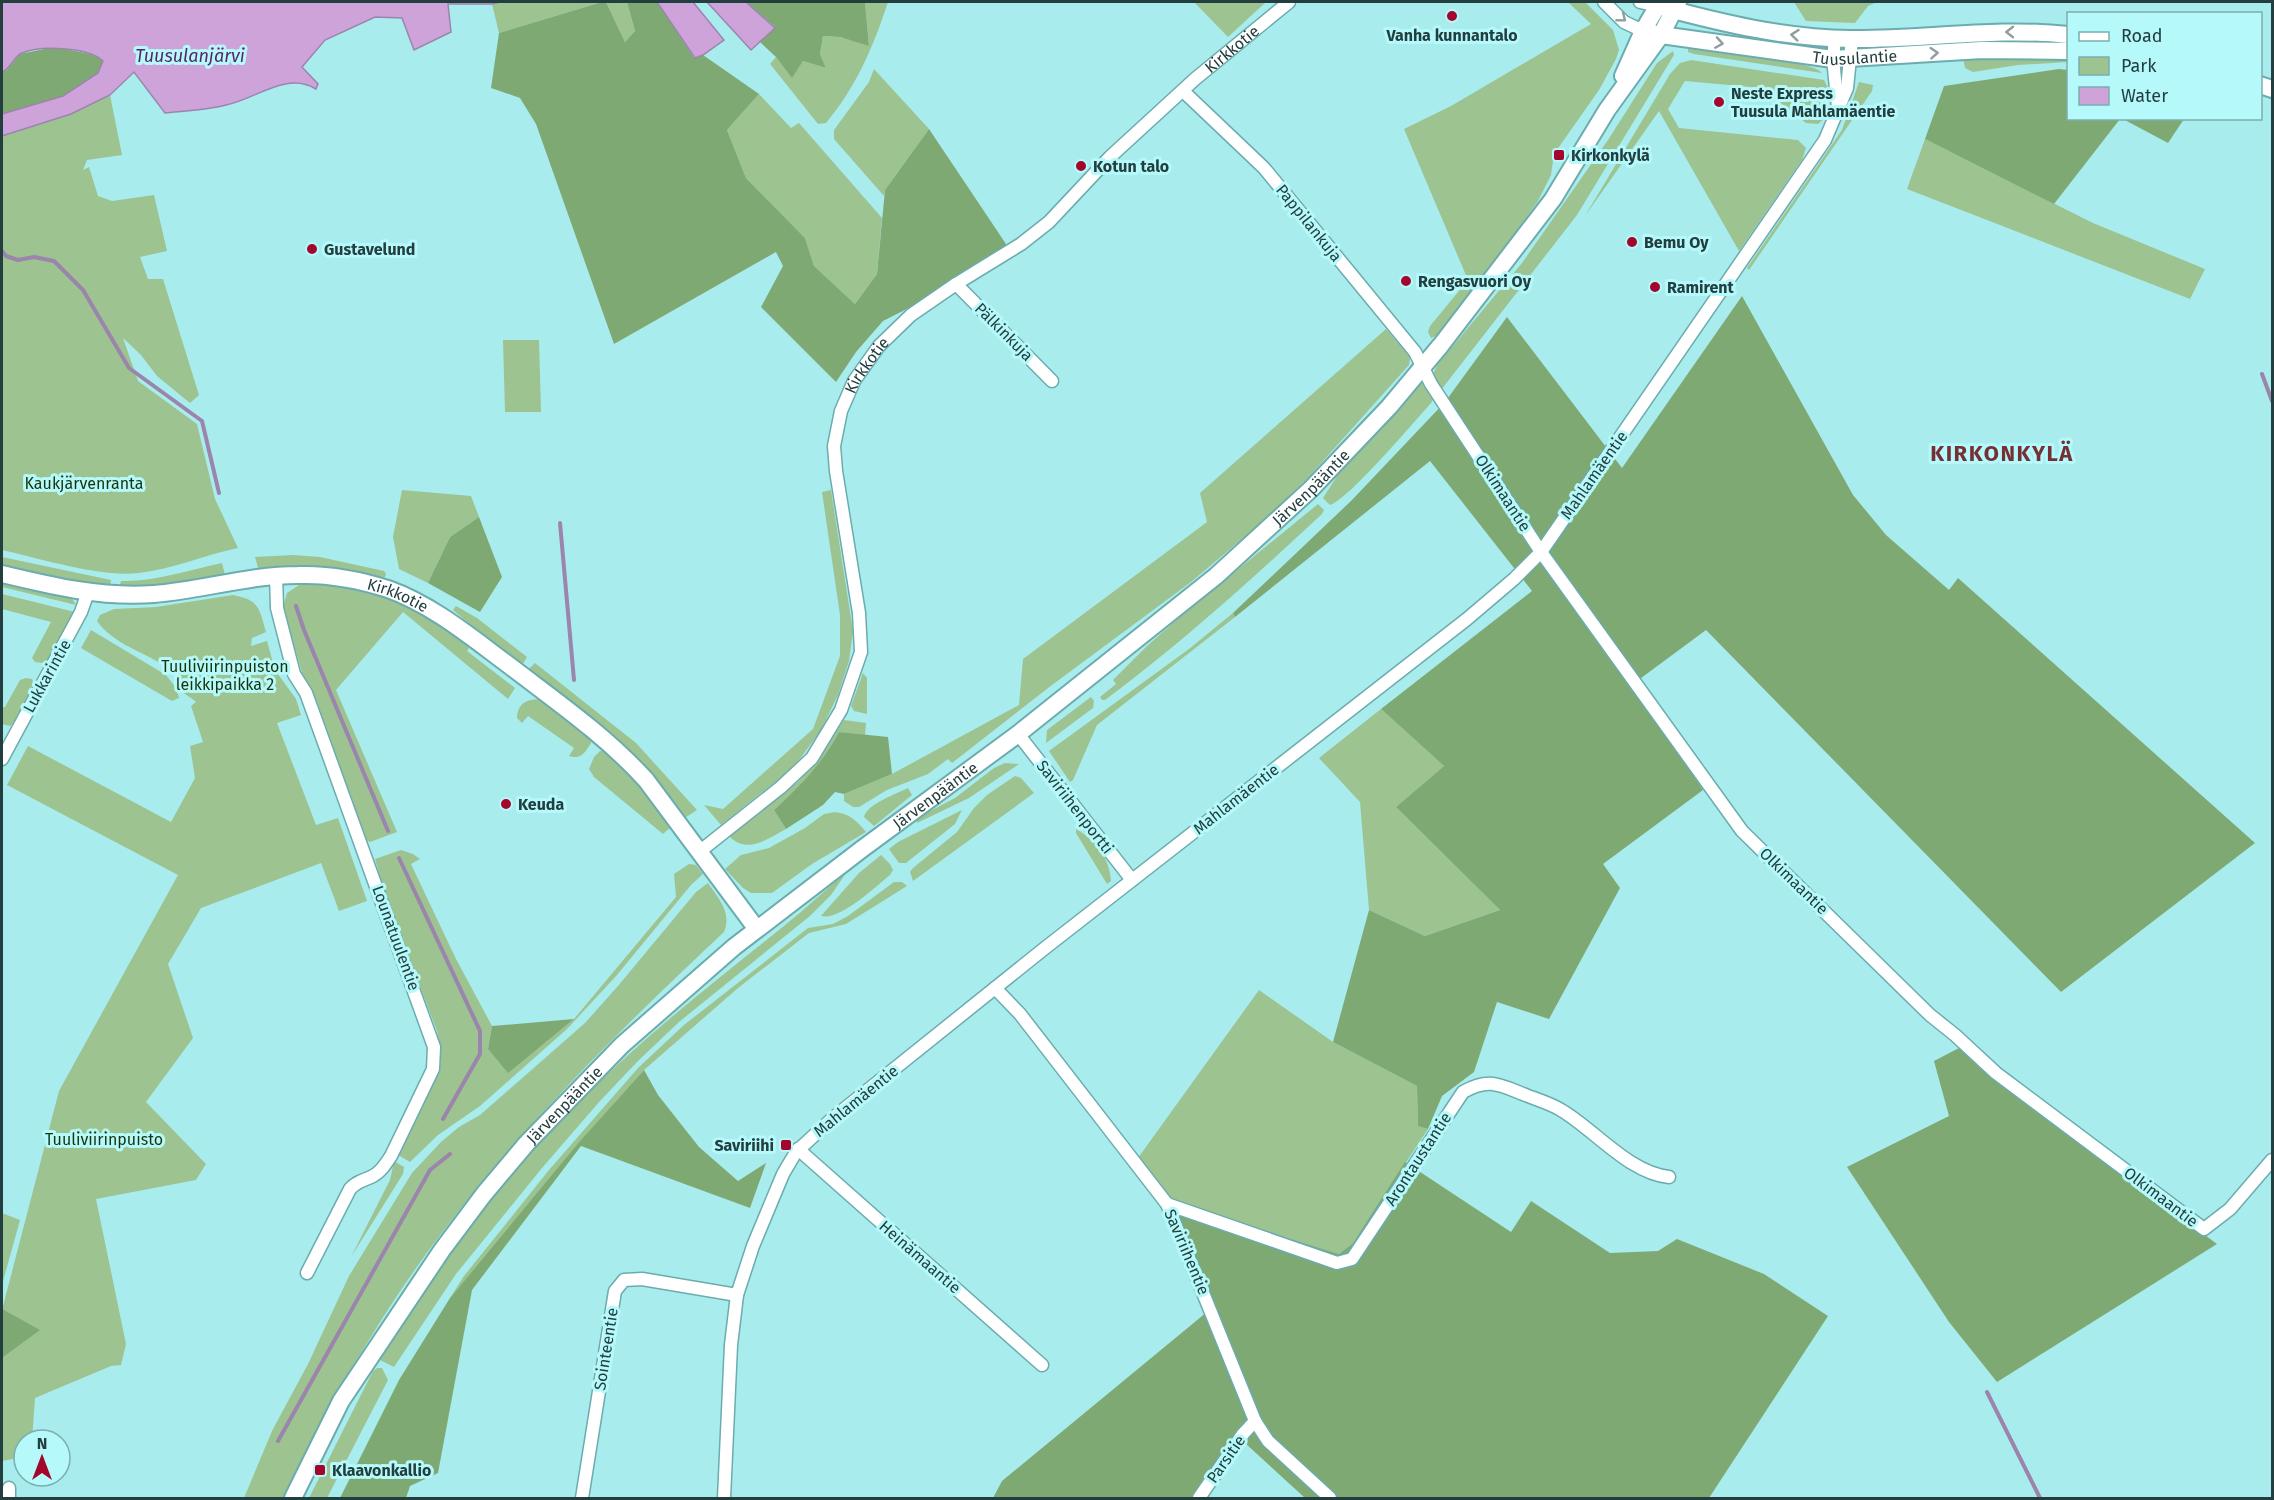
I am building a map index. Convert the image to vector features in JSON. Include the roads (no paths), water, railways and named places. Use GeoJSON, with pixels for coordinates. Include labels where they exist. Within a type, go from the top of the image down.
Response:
{"type":"FeatureCollection","features":[{"type":"Feature","properties":{"kind":"main road","name":"Järvenpääntie"},"geometry":{"type":"LineString","coordinates":[[1607,110],[1643,31],[1659,4]]}},
{"type":"Feature","properties":{"kind":"main road","name":"Tuusulantie"},"geometry":{"type":"LineString","coordinates":[[1659,4],[1677,6],[1744,28],[1835,38],[1990,32],[2039,32],[2067,35]]}},
{"type":"Feature","properties":{"kind":"main road","name":"Järvenpääntie"},"geometry":{"type":"LineString","coordinates":[[293,1498],[341,1401],[442,1250],[484,1194],[527,1143],[622,1045],[756,928],[1018,734],[1225,568],[1311,489],[1389,407],[1441,345],[1553,199],[1607,110],[1661,35],[1677,6]]}},
{"type":"Feature","properties":{"kind":"main road","name":"Tuusulantie"},"geometry":{"type":"LineString","coordinates":[[1643,31],[1833,59],[1982,50],[2067,51]]}},
{"type":"Feature","properties":{"kind":"main road","name":"Kirkkotie"},"geometry":{"type":"LineString","coordinates":[[2,574],[55,587],[114,595],[154,594],[276,576],[325,576],[388,589],[444,617],[530,681],[625,758],[645,780],[756,928]]}},
{"type":"Feature","properties":{"kind":"street","name":"Kirkkotie"},"geometry":{"type":"LineString","coordinates":[[699,852],[782,787],[812,758],[842,710],[861,652],[854,572],[836,471],[834,446],[841,411],[854,381],[879,345],[911,315],[1050,222],[1110,157],[1195,79],[1289,2]]}},
{"type":"Feature","properties":{"kind":"street"},"geometry":{"type":"LineString","coordinates":[[1604,2],[1624,22],[1643,31]]}},
{"type":"Feature","properties":{"kind":"street"},"geometry":{"type":"LineString","coordinates":[[1640,2],[1659,4]]}},
{"type":"Feature","properties":{"kind":"street"},"geometry":{"type":"LineString","coordinates":[[1835,38],[1833,59],[1838,112]]}},
{"type":"Feature","properties":{"kind":"street","name":"Mahlamäentie"},"geometry":{"type":"LineString","coordinates":[[724,1498],[731,1345],[737,1295],[753,1246],[783,1174],[798,1149],[833,1118],[995,988],[1467,619],[1514,579],[1541,552],[1825,140],[1847,88],[1852,59],[1852,39]]}},
{"type":"Feature","properties":{"kind":"street","name":"Pappilankuja"},"geometry":{"type":"LineString","coordinates":[[1183,91],[1264,168],[1415,352],[1423,366]]}},
{"type":"Feature","properties":{"kind":"street","name":"Pälkinkuja"},"geometry":{"type":"LineString","coordinates":[[956,284],[1052,381]]}},
{"type":"Feature","properties":{"kind":"street","name":"Olkimaantie"},"geometry":{"type":"LineString","coordinates":[[1423,366],[1436,392],[1541,552],[1742,831],[1930,1015],[1996,1073],[2204,1229],[2230,1209],[2272,1160]]}},
{"type":"Feature","properties":{"kind":"street","name":"Lounatuulentie"},"geometry":{"type":"LineString","coordinates":[[276,576],[277,608],[294,674],[306,693],[434,1047],[433,1069],[391,1156],[377,1174],[360,1181],[350,1189],[308,1273]]}},
{"type":"Feature","properties":{"kind":"street","name":"Lukkarintie"},"geometry":{"type":"LineString","coordinates":[[2,759],[81,612],[88,592]]}},
{"type":"Feature","properties":{"kind":"street","name":"Saviriihenportti"},"geometry":{"type":"LineString","coordinates":[[1018,734],[1132,880]]}},
{"type":"Feature","properties":{"kind":"street","name":"Saviriihentie"},"geometry":{"type":"LineString","coordinates":[[995,988],[1020,1014],[1167,1204],[1255,1421],[1268,1441],[1330,1498]]}},
{"type":"Feature","properties":{"kind":"street","name":"Arontaustantie"},"geometry":{"type":"LineString","coordinates":[[1167,1204],[1187,1213],[1337,1263],[1352,1259],[1462,1092],[1478,1084],[1500,1085],[1561,1110],[1627,1159],[1654,1175],[1669,1177]]}},
{"type":"Feature","properties":{"kind":"street","name":"Heinämaantie"},"geometry":{"type":"LineString","coordinates":[[798,1149],[1042,1365]]}},
{"type":"Feature","properties":{"kind":"street","name":"Sointeentie"},"geometry":{"type":"LineString","coordinates":[[582,1498],[615,1291],[624,1280],[642,1278],[737,1295]]}},
{"type":"Feature","properties":{"kind":"street","name":"Parsitie"},"geometry":{"type":"LineString","coordinates":[[1199,1498],[1243,1434],[1255,1421]]}},
{"type":"Feature","properties":{"kind":"water","name":"Tuusulanjärvi"},"geometry":{"type":"Polygon","coordinates":[[[2,2],[501,2],[448,4],[451,32],[414,50],[402,18],[375,17],[325,40],[302,67],[318,84],[316,89],[305,84],[294,83],[271,88],[226,105],[165,113],[134,72],[110,95],[71,114],[2,136],[2,114],[63,96],[98,73],[103,61],[96,56],[76,50],[52,48],[30,50],[19,55],[2,72],[2,2]]]}},
{"type":"Feature","properties":{"kind":"water"},"geometry":{"type":"Polygon","coordinates":[[[657,2],[693,2],[724,40],[695,58],[657,2]]]}},
{"type":"Feature","properties":{"kind":"water"},"geometry":{"type":"Polygon","coordinates":[[[707,2],[746,2],[775,28],[751,50],[707,2]]]}},
{"type":"Feature","properties":{"kind":"waterway"},"geometry":{"type":"LineString","coordinates":[[2,251],[6,256],[18,260],[34,257],[54,261],[83,290],[129,368],[202,421],[219,493]]}},
{"type":"Feature","properties":{"kind":"waterway"},"geometry":{"type":"LineString","coordinates":[[2262,374],[2272,401]]}},
{"type":"Feature","properties":{"kind":"waterway"},"geometry":{"type":"LineString","coordinates":[[560,523],[574,680]]}},
{"type":"Feature","properties":{"kind":"waterway"},"geometry":{"type":"LineString","coordinates":[[296,606],[388,831]]}},
{"type":"Feature","properties":{"kind":"waterway"},"geometry":{"type":"LineString","coordinates":[[399,858],[480,1031],[480,1054],[443,1119]]}},
{"type":"Feature","properties":{"kind":"waterway"},"geometry":{"type":"LineString","coordinates":[[278,1441],[430,1170],[450,1154]]}},
{"type":"Feature","properties":{"kind":"waterway"},"geometry":{"type":"LineString","coordinates":[[1987,1392],[2040,1498]]}},
{"type":"Feature","properties":{"kind":"place","name":"Vanha kunnantalo"},"geometry":{"type":"Point","coordinates":[1452,16]}},
{"type":"Feature","properties":{"kind":"place","name":"Neste Express Tuusula Mahlamäentie"},"geometry":{"type":"Point","coordinates":[1719,102]}},
{"type":"Feature","properties":{"kind":"place","name":"Kirkonkylä"},"geometry":{"type":"Point","coordinates":[1559,155]}},
{"type":"Feature","properties":{"kind":"place","name":"Kotun talo"},"geometry":{"type":"Point","coordinates":[1081,166]}},
{"type":"Feature","properties":{"kind":"place","name":"Bemu Oy"},"geometry":{"type":"Point","coordinates":[1632,242]}},
{"type":"Feature","properties":{"kind":"place","name":"Gustavelund"},"geometry":{"type":"Point","coordinates":[312,249]}},
{"type":"Feature","properties":{"kind":"place","name":"Rengasvuori Oy"},"geometry":{"type":"Point","coordinates":[1406,281]}},
{"type":"Feature","properties":{"kind":"place","name":"Ramirent"},"geometry":{"type":"Point","coordinates":[1655,287]}},
{"type":"Feature","properties":{"kind":"place","name":"Keuda"},"geometry":{"type":"Point","coordinates":[506,804]}},
{"type":"Feature","properties":{"kind":"place","name":"Saviriihi"},"geometry":{"type":"Point","coordinates":[786,1145]}},
{"type":"Feature","properties":{"kind":"place","name":"Klaavonkallio"},"geometry":{"type":"Point","coordinates":[320,1470]}},
{"type":"Feature","properties":{"kind":"district","name":"KIRKONKYLÄ"},"geometry":{"type":"Point","coordinates":[2002,453]}},
{"type":"Feature","properties":{"kind":"park label","name":"Kaukjärvenranta"},"geometry":{"type":"Point","coordinates":[84,483]}},
{"type":"Feature","properties":{"kind":"park label","name":"Tuuliviirinpuiston leikkipaikka 2"},"geometry":{"type":"Point","coordinates":[225,675]}},
{"type":"Feature","properties":{"kind":"park label","name":"Tuuliviirinpuisto"},"geometry":{"type":"Point","coordinates":[104,1139]}}]}
